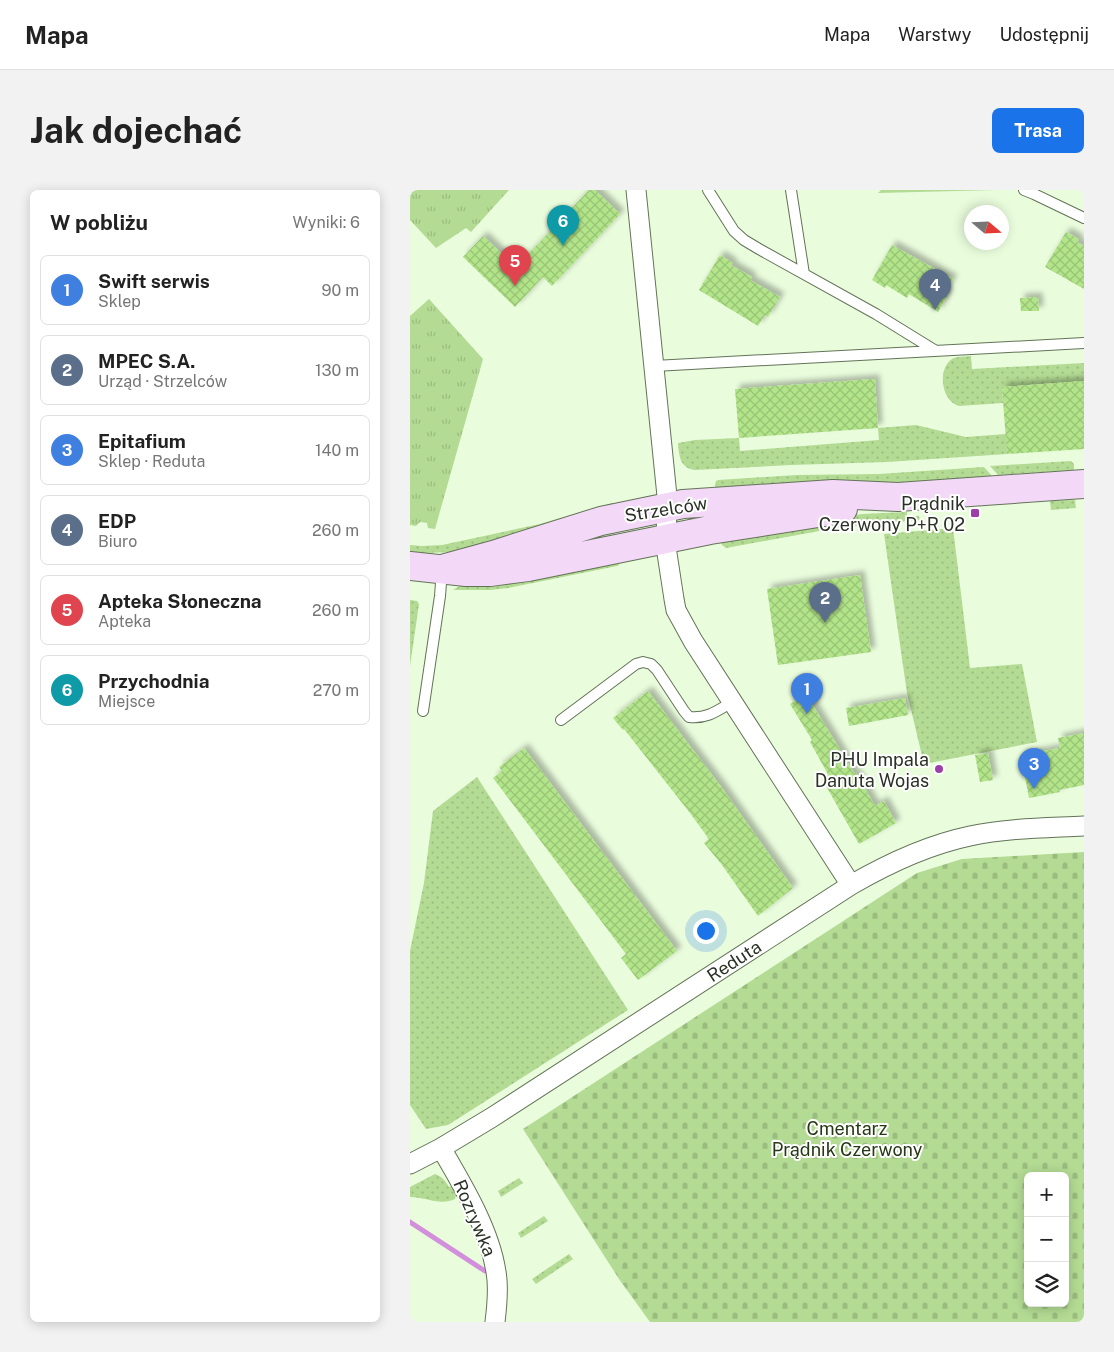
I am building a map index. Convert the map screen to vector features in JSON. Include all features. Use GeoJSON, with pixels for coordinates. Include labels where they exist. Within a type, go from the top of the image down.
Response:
{"type":"FeatureCollection","features":[{"type":"Feature","properties":{"kind":"street"},"geometry":{"type":"LineString","coordinates":[[636,190],[666,507],[666,547],[676,610],[693,641],[851,886]]}},
{"type":"Feature","properties":{"kind":"street","name":"Strzelców"},"geometry":{"type":"LineString","coordinates":[[442,569],[601,521],[683,504],[833,494],[898,497],[1084,484]]}},
{"type":"Feature","properties":{"kind":"street","name":"Strzelców"},"geometry":{"type":"LineString","coordinates":[[410,566],[466,572],[509,570],[710,530],[834,511],[898,497]]}},
{"type":"Feature","properties":{"kind":"street","name":"Reduta"},"geometry":{"type":"LineString","coordinates":[[410,1164],[491,1118],[851,886],[896,860],[946,842],[972,836],[1084,826]]}},
{"type":"Feature","properties":{"kind":"street","name":"Rozrywka"},"geometry":{"type":"LineString","coordinates":[[441,1148],[474,1208],[491,1251],[496,1271],[497,1304],[495,1322]]}},
{"type":"Feature","properties":{"kind":"lane"},"geometry":{"type":"LineString","coordinates":[[708,190],[734,231],[744,240],[876,314],[936,351]]}},
{"type":"Feature","properties":{"kind":"lane"},"geometry":{"type":"LineString","coordinates":[[791,190],[804,274]]}},
{"type":"Feature","properties":{"kind":"lane"},"geometry":{"type":"LineString","coordinates":[[1024,190],[1036,192],[1084,218]]}},
{"type":"Feature","properties":{"kind":"lane"},"geometry":{"type":"LineString","coordinates":[[654,366],[1084,343]]}},
{"type":"Feature","properties":{"kind":"lane"},"geometry":{"type":"LineString","coordinates":[[423,711],[440,596],[442,569]]}},
{"type":"Feature","properties":{"kind":"lane"},"geometry":{"type":"LineString","coordinates":[[561,720],[636,664],[643,662],[651,664],[657,670],[689,716],[711,715],[732,702]]}},
{"type":"Feature","properties":{"kind":"green space"},"geometry":{"type":"Polygon","coordinates":[[[410,190],[509,190],[471,232],[466,228],[436,248],[410,220],[410,190]]]}},
{"type":"Feature","properties":{"kind":"green space"},"geometry":{"type":"Polygon","coordinates":[[[881,190],[996,190],[878,193],[881,190]]]}},
{"type":"Feature","properties":{"kind":"green space"},"geometry":{"type":"Polygon","coordinates":[[[429,299],[483,359],[435,529],[428,528],[427,523],[420,522],[416,526],[410,525],[410,316],[429,299]]]}},
{"type":"Feature","properties":{"kind":"green space"},"geometry":{"type":"Polygon","coordinates":[[[971,356],[972,369],[1084,363],[1084,381],[1002,387],[1003,403],[959,406],[948,398],[945,392],[943,384],[944,370],[952,359],[971,356]]]}},
{"type":"Feature","properties":{"kind":"green space"},"geometry":{"type":"Polygon","coordinates":[[[916,425],[966,437],[1006,434],[1007,454],[887,462],[695,470],[683,464],[678,448],[678,443],[695,440],[739,438],[740,451],[879,440],[878,428],[916,425]]]}},
{"type":"Feature","properties":{"kind":"green space"},"geometry":{"type":"Polygon","coordinates":[[[1071,461],[1074,464],[1074,470],[998,475],[990,466],[1071,461]]]}},
{"type":"Feature","properties":{"kind":"green space"},"geometry":{"type":"Polygon","coordinates":[[[984,467],[992,476],[858,485],[715,490],[716,481],[718,480],[797,475],[879,474],[984,467]]]}},
{"type":"Feature","properties":{"kind":"green space"},"geometry":{"type":"Polygon","coordinates":[[[1075,500],[1076,508],[1051,510],[1050,501],[1075,500]]]}},
{"type":"Feature","properties":{"kind":"green space"},"geometry":{"type":"Polygon","coordinates":[[[612,503],[616,505],[456,552],[422,553],[410,551],[410,545],[442,545],[540,524],[612,503]]]}},
{"type":"Feature","properties":{"kind":"green space"},"geometry":{"type":"Polygon","coordinates":[[[907,512],[907,516],[919,516],[920,520],[841,527],[726,548],[722,545],[721,539],[862,514],[907,512]]]}},
{"type":"Feature","properties":{"kind":"green space"},"geometry":{"type":"Polygon","coordinates":[[[953,528],[970,668],[1022,664],[1037,742],[924,764],[907,693],[884,534],[953,528]]]}},
{"type":"Feature","properties":{"kind":"green space"},"geometry":{"type":"Polygon","coordinates":[[[619,560],[619,565],[617,566],[508,588],[453,590],[463,584],[619,560]]]}},
{"type":"Feature","properties":{"kind":"green space"},"geometry":{"type":"Polygon","coordinates":[[[410,600],[417,601],[419,604],[410,666],[410,600]]]}},
{"type":"Feature","properties":{"kind":"green space"},"geometry":{"type":"Polygon","coordinates":[[[477,777],[628,1010],[448,1125],[426,1129],[410,1105],[410,951],[424,883],[433,811],[477,777]]]}},
{"type":"Feature","properties":{"kind":"green space","name":"Cmentarz Prądnik Czerwony"},"geometry":{"type":"Polygon","coordinates":[[[1084,852],[1084,1322],[650,1322],[619,1279],[523,1129],[917,873],[962,859],[1084,852]]]}},
{"type":"Feature","properties":{"kind":"green space"},"geometry":{"type":"Polygon","coordinates":[[[435,1174],[442,1178],[449,1187],[453,1185],[457,1192],[455,1199],[444,1202],[410,1197],[410,1187],[435,1174]]]}},
{"type":"Feature","properties":{"kind":"green space"},"geometry":{"type":"Polygon","coordinates":[[[519,1178],[523,1183],[501,1197],[498,1191],[519,1178]]]}},
{"type":"Feature","properties":{"kind":"green space"},"geometry":{"type":"Polygon","coordinates":[[[544,1216],[548,1221],[521,1238],[518,1233],[544,1216]]]}},
{"type":"Feature","properties":{"kind":"green space"},"geometry":{"type":"Polygon","coordinates":[[[569,1254],[573,1259],[536,1284],[532,1279],[569,1254]]]}},
{"type":"Feature","properties":{"kind":"building"},"geometry":{"type":"Polygon","coordinates":[[[589,190],[595,190],[620,214],[552,286],[543,277],[515,307],[463,257],[483,236],[516,267],[589,190]]]}},
{"type":"Feature","properties":{"kind":"building"},"geometry":{"type":"Polygon","coordinates":[[[1066,232],[1079,239],[1077,242],[1084,246],[1084,289],[1045,267],[1066,232]]]}},
{"type":"Feature","properties":{"kind":"building"},"geometry":{"type":"Polygon","coordinates":[[[892,245],[953,279],[946,291],[949,293],[938,312],[909,294],[907,298],[886,285],[885,288],[872,280],[892,245]]]}},
{"type":"Feature","properties":{"kind":"building"},"geometry":{"type":"Polygon","coordinates":[[[720,255],[733,263],[731,265],[752,277],[750,280],[780,297],[768,317],[765,315],[758,326],[699,290],[720,255]]]}},
{"type":"Feature","properties":{"kind":"building"},"geometry":{"type":"Polygon","coordinates":[[[1038,297],[1039,311],[1021,311],[1020,298],[1038,297]]]}},
{"type":"Feature","properties":{"kind":"building"},"geometry":{"type":"Polygon","coordinates":[[[875,379],[878,428],[739,438],[735,389],[875,379]]]}},
{"type":"Feature","properties":{"kind":"building"},"geometry":{"type":"Polygon","coordinates":[[[1084,381],[1084,449],[1007,454],[1002,387],[1084,381]]]}},
{"type":"Feature","properties":{"kind":"building"},"geometry":{"type":"Polygon","coordinates":[[[860,575],[871,652],[778,665],[767,589],[860,575]]]}},
{"type":"Feature","properties":{"kind":"building"},"geometry":{"type":"Polygon","coordinates":[[[648,691],[722,788],[793,888],[758,916],[704,843],[709,839],[690,813],[624,729],[613,718],[648,691]]]}},
{"type":"Feature","properties":{"kind":"building"},"geometry":{"type":"Polygon","coordinates":[[[806,694],[875,806],[884,801],[896,823],[859,844],[822,779],[829,776],[810,742],[812,740],[790,704],[806,694]]]}},
{"type":"Feature","properties":{"kind":"building"},"geometry":{"type":"Polygon","coordinates":[[[905,698],[908,715],[849,726],[846,708],[905,698]]]}},
{"type":"Feature","properties":{"kind":"building"},"geometry":{"type":"Polygon","coordinates":[[[1084,733],[1084,785],[1029,798],[1021,755],[1060,748],[1058,738],[1084,733]]]}},
{"type":"Feature","properties":{"kind":"building"},"geometry":{"type":"Polygon","coordinates":[[[524,748],[677,951],[638,980],[621,958],[626,954],[493,778],[502,771],[499,767],[524,748]]]}},
{"type":"Feature","properties":{"kind":"building"},"geometry":{"type":"Polygon","coordinates":[[[988,753],[993,780],[980,782],[975,755],[988,753]]]}},
{"type":"Feature","properties":{"kind":"waterway"},"geometry":{"type":"LineString","coordinates":[[410,1222],[485,1271]]}},
{"type":"Feature","properties":{"kind":"place","name":"Przychodnia"},"geometry":{"type":"Point","coordinates":[563,246]}},
{"type":"Feature","properties":{"kind":"place","name":"Apteka Słoneczna"},"geometry":{"type":"Point","coordinates":[515,286]}},
{"type":"Feature","properties":{"kind":"place","name":"EDP"},"geometry":{"type":"Point","coordinates":[935,310]}},
{"type":"Feature","properties":{"kind":"place","name":"Prądnik Czerwony P+R 02"},"geometry":{"type":"Point","coordinates":[975,513]}},
{"type":"Feature","properties":{"kind":"place","name":"MPEC S.A."},"geometry":{"type":"Point","coordinates":[825,623]}},
{"type":"Feature","properties":{"kind":"place","name":"Swift serwis"},"geometry":{"type":"Point","coordinates":[807,714]}},
{"type":"Feature","properties":{"kind":"place","name":"PHU Impala Danuta Wojas"},"geometry":{"type":"Point","coordinates":[939,769]}},
{"type":"Feature","properties":{"kind":"place","name":"Epitafium"},"geometry":{"type":"Point","coordinates":[1034,789]}}]}
